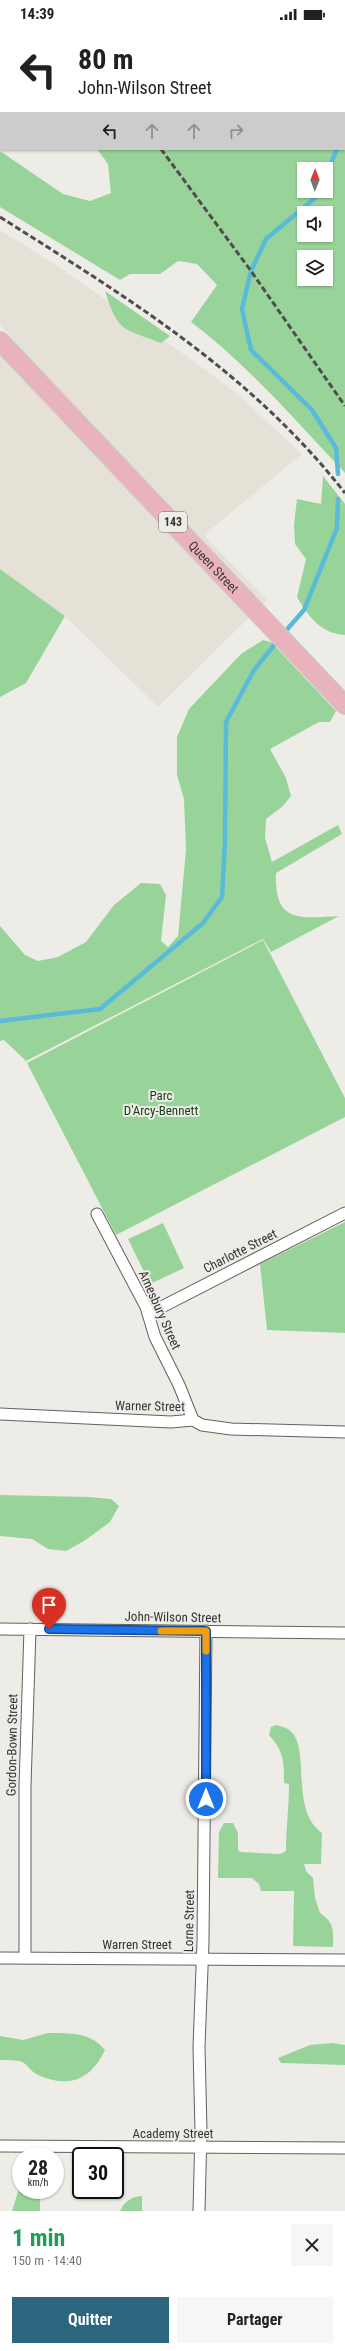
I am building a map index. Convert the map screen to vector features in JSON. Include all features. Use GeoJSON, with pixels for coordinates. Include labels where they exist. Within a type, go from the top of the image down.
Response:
{"type":"FeatureCollection","features":[{"type":"Feature","properties":{"kind":"main road","name":"Queen Street"},"geometry":{"type":"LineString","coordinates":[[0,341],[345,705]]}},
{"type":"Feature","properties":{"kind":"street","name":"Charlotte Street"},"geometry":{"type":"LineString","coordinates":[[148,1314],[345,1213]]}},
{"type":"Feature","properties":{"kind":"street","name":"Amesbury Street"},"geometry":{"type":"LineString","coordinates":[[97,1214],[148,1314],[159,1346],[179,1385],[193,1420]]}},
{"type":"Feature","properties":{"kind":"street","name":"Warner Street"},"geometry":{"type":"LineString","coordinates":[[0,1414],[171,1422],[193,1420],[202,1425],[231,1429],[345,1432]]}},
{"type":"Feature","properties":{"kind":"street","name":"John-Wilson Street"},"geometry":{"type":"LineString","coordinates":[[0,1629],[345,1633]]}},
{"type":"Feature","properties":{"kind":"street","name":"Gordon-Bown Street"},"geometry":{"type":"LineString","coordinates":[[25,1958],[25,1786],[30,1629]]}},
{"type":"Feature","properties":{"kind":"street","name":"Lorne Street"},"geometry":{"type":"LineString","coordinates":[[199,2211],[199,2047],[203,1958],[206,1631]]}},
{"type":"Feature","properties":{"kind":"street","name":"Warren Street"},"geometry":{"type":"LineString","coordinates":[[0,1958],[345,1960]]}},
{"type":"Feature","properties":{"kind":"street","name":"Academy Street"},"geometry":{"type":"LineString","coordinates":[[0,2146],[345,2148]]}},
{"type":"Feature","properties":{"kind":"shaded area"},"geometry":{"type":"Polygon","coordinates":[[[0,230],[56,265],[192,360],[235,392],[302,454],[204,535],[267,600],[158,707],[65,616],[0,569],[0,348],[12,338],[0,325],[0,230]]]}},
{"type":"Feature","properties":{"kind":"green space"},"geometry":{"type":"Polygon","coordinates":[[[98,150],[345,150],[345,473],[252,375],[232,356],[191,322],[217,285],[197,264],[178,261],[160,274],[130,274],[120,280],[0,207],[0,151],[63,194],[90,201],[111,193],[108,164],[98,150]]]}},
{"type":"Feature","properties":{"kind":"green space"},"geometry":{"type":"Polygon","coordinates":[[[105,291],[170,336],[161,343],[130,331],[124,327],[118,322],[114,315],[105,291]]]}},
{"type":"Feature","properties":{"kind":"green space"},"geometry":{"type":"Polygon","coordinates":[[[323,476],[345,504],[345,635],[336,634],[322,628],[306,611],[297,597],[306,559],[295,544],[294,525],[297,499],[321,504],[323,476]]]}},
{"type":"Feature","properties":{"kind":"green space"},"geometry":{"type":"Polygon","coordinates":[[[0,569],[65,616],[26,683],[0,697],[0,569]]]}},
{"type":"Feature","properties":{"kind":"green space"},"geometry":{"type":"Polygon","coordinates":[[[263,640],[271,642],[336,711],[330,722],[319,722],[270,749],[286,778],[291,796],[283,806],[266,819],[265,838],[272,862],[338,825],[342,834],[276,873],[277,890],[280,902],[285,910],[301,917],[339,916],[271,952],[263,939],[26,1061],[4,1040],[0,1041],[0,926],[25,955],[38,961],[58,957],[86,942],[114,905],[141,883],[160,884],[166,895],[161,941],[168,947],[178,936],[186,850],[184,799],[177,775],[177,737],[189,709],[241,654],[263,640]]]}},
{"type":"Feature","properties":{"kind":"green space","name":"Parc D'Arcy-Bennett"},"geometry":{"type":"Polygon","coordinates":[[[263,940],[345,1098],[345,1117],[116,1235],[27,1063],[263,940]]]}},
{"type":"Feature","properties":{"kind":"green space"},"geometry":{"type":"Polygon","coordinates":[[[345,1222],[345,1333],[267,1330],[260,1264],[345,1222]]]}},
{"type":"Feature","properties":{"kind":"green space"},"geometry":{"type":"Polygon","coordinates":[[[163,1223],[184,1268],[150,1284],[128,1239],[163,1223]]]}},
{"type":"Feature","properties":{"kind":"green space"},"geometry":{"type":"Polygon","coordinates":[[[0,1495],[111,1499],[119,1506],[110,1522],[84,1541],[66,1551],[48,1549],[32,1539],[0,1536],[0,1495]]]}},
{"type":"Feature","properties":{"kind":"green space"},"geometry":{"type":"Polygon","coordinates":[[[276,1725],[288,1729],[295,1737],[299,1749],[303,1794],[306,1809],[312,1822],[322,1833],[321,1864],[304,1864],[306,1871],[313,1878],[315,1898],[320,1913],[331,1924],[333,1947],[293,1946],[294,1891],[261,1891],[259,1884],[252,1878],[218,1878],[219,1832],[224,1823],[233,1823],[238,1833],[238,1850],[240,1852],[280,1854],[286,1851],[289,1784],[284,1783],[282,1757],[278,1747],[269,1735],[271,1727],[276,1725]]]}},
{"type":"Feature","properties":{"kind":"green space"},"geometry":{"type":"Polygon","coordinates":[[[48,2033],[72,2034],[86,2037],[99,2044],[105,2050],[99,2061],[85,2075],[68,2081],[48,2079],[36,2074],[22,2062],[14,2060],[0,2060],[0,2036],[23,2040],[48,2033]]]}},
{"type":"Feature","properties":{"kind":"green space"},"geometry":{"type":"Polygon","coordinates":[[[332,2043],[345,2045],[345,2065],[281,2063],[278,2058],[310,2045],[332,2043]]]}},
{"type":"Feature","properties":{"kind":"green space"},"geometry":{"type":"Polygon","coordinates":[[[142,2196],[142,2211],[120,2211],[129,2200],[142,2196]]]}},
{"type":"Feature","properties":{"kind":"green space"},"geometry":{"type":"Polygon","coordinates":[[[16,2199],[40,2199],[40,2211],[12,2211],[16,2199]]]}},
{"type":"Feature","properties":{"kind":"waterway"},"geometry":{"type":"LineString","coordinates":[[332,162],[337,150]]}},
{"type":"Feature","properties":{"kind":"waterway"},"geometry":{"type":"LineString","coordinates":[[315,198],[266,239],[251,271],[242,309],[251,350],[312,410],[336,448],[338,474]]}},
{"type":"Feature","properties":{"kind":"waterway"},"geometry":{"type":"LineString","coordinates":[[283,634],[304,610],[337,528],[338,499]]}},
{"type":"Feature","properties":{"kind":"waterway"},"geometry":{"type":"LineString","coordinates":[[0,1021],[100,1009],[203,923],[222,897],[225,842],[226,722],[254,670],[279,639]]}},
{"type":"Feature","properties":{"kind":"railway"},"geometry":{"type":"LineString","coordinates":[[162,150],[251,271],[345,406]]}},
{"type":"Feature","properties":{"kind":"railway"},"geometry":{"type":"LineString","coordinates":[[0,217],[95,277],[185,340],[228,374],[269,410],[308,450],[345,493]]}},
{"type":"Feature","properties":{"kind":"slow traffic"},"geometry":{"type":"LineString","coordinates":[[161,1631],[206,1631],[206,1651]]}},
{"type":"Feature","properties":{"kind":"route"},"geometry":{"type":"LineString","coordinates":[[49,1629],[206,1631],[206,1799]]}}]}
